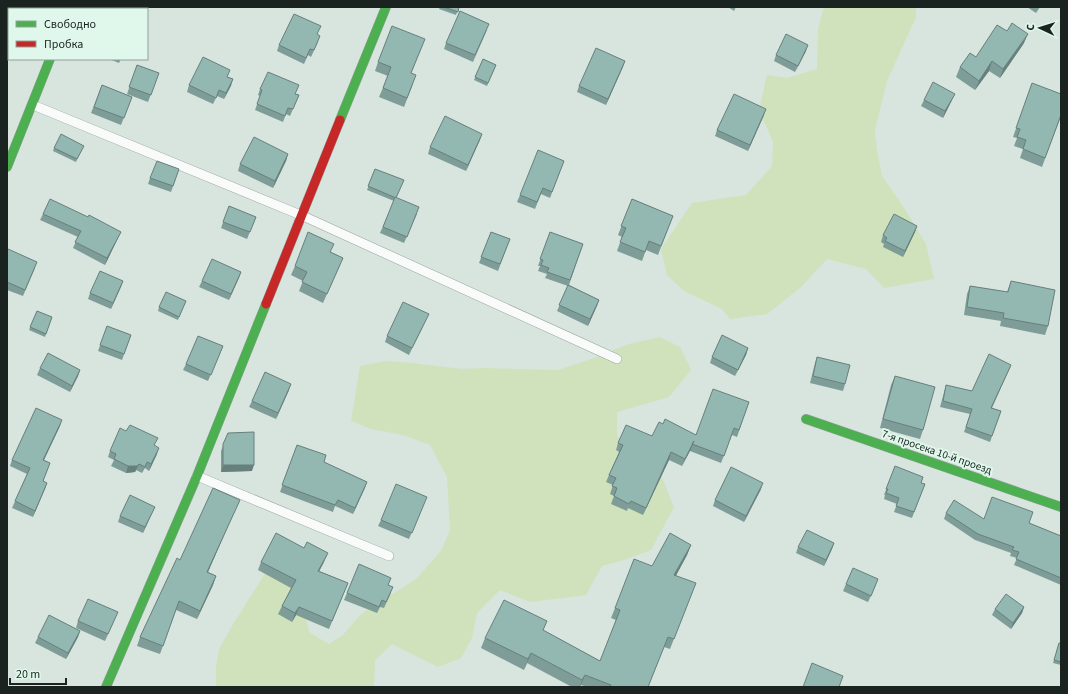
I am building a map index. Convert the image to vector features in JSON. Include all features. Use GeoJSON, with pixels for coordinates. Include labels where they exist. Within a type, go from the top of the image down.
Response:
{"type":"FeatureCollection","features":[{"type":"Feature","properties":{"kind":"street"},"geometry":{"type":"LineString","coordinates":[[106,687],[197,476],[386,7]]}},
{"type":"Feature","properties":{"kind":"street"},"geometry":{"type":"LineString","coordinates":[[7,167],[50,60]]}},
{"type":"Feature","properties":{"kind":"street","name":"7-я просека 10-й проезд"},"geometry":{"type":"LineString","coordinates":[[806,419],[1061,507]]}},
{"type":"Feature","properties":{"kind":"lane"},"geometry":{"type":"LineString","coordinates":[[32,105],[303,216],[617,359]]}},
{"type":"Feature","properties":{"kind":"lane"},"geometry":{"type":"LineString","coordinates":[[197,476],[389,556]]}},
{"type":"Feature","properties":{"kind":"green space"},"geometry":{"type":"Polygon","coordinates":[[[824,7],[916,7],[916,17],[887,81],[875,130],[882,176],[903,206],[926,244],[934,279],[884,288],[866,269],[827,259],[800,288],[767,314],[730,319],[722,309],[684,291],[667,275],[661,249],[692,203],[746,195],[772,166],[773,142],[759,110],[767,75],[787,78],[817,69],[818,29],[824,7]]]}},
{"type":"Feature","properties":{"kind":"green space"},"geometry":{"type":"Polygon","coordinates":[[[660,337],[680,347],[691,370],[669,397],[617,412],[617,436],[656,463],[674,507],[651,550],[602,566],[586,595],[530,602],[500,590],[477,613],[472,638],[461,658],[438,667],[392,644],[375,660],[374,687],[216,687],[216,667],[219,649],[268,569],[297,563],[301,605],[310,633],[329,644],[343,635],[361,614],[416,579],[441,551],[450,530],[447,477],[430,445],[403,435],[371,429],[351,421],[360,366],[386,361],[462,369],[483,368],[558,370],[629,344],[660,337]]]}},
{"type":"Feature","properties":{"kind":"building"},"geometry":{"type":"Polygon","coordinates":[[[28,7],[52,7],[52,8],[28,7]]]}},
{"type":"Feature","properties":{"kind":"building"},"geometry":{"type":"Polygon","coordinates":[[[444,7],[459,7],[458,12],[444,7]]]}},
{"type":"Feature","properties":{"kind":"building"},"geometry":{"type":"Polygon","coordinates":[[[460,11],[489,24],[475,55],[446,43],[460,11]]]}},
{"type":"Feature","properties":{"kind":"building"},"geometry":{"type":"Polygon","coordinates":[[[294,14],[321,26],[317,34],[320,36],[314,50],[310,49],[306,58],[279,45],[294,14]]]}},
{"type":"Feature","properties":{"kind":"building"},"geometry":{"type":"Polygon","coordinates":[[[1012,23],[1028,34],[1003,69],[992,61],[979,81],[960,67],[970,53],[976,57],[997,25],[1007,31],[1012,23]]]}},
{"type":"Feature","properties":{"kind":"building"},"geometry":{"type":"Polygon","coordinates":[[[392,26],[425,39],[411,73],[416,75],[407,98],[383,88],[391,67],[378,62],[392,26]]]}},
{"type":"Feature","properties":{"kind":"building"},"geometry":{"type":"Polygon","coordinates":[[[786,34],[808,45],[798,66],[776,55],[786,34]]]}},
{"type":"Feature","properties":{"kind":"building"},"geometry":{"type":"Polygon","coordinates":[[[596,48],[625,61],[608,99],[579,86],[596,48]]]}},
{"type":"Feature","properties":{"kind":"building"},"geometry":{"type":"Polygon","coordinates":[[[203,57],[230,70],[227,77],[233,79],[226,93],[219,90],[216,98],[189,85],[203,57]]]}},
{"type":"Feature","properties":{"kind":"building"},"geometry":{"type":"Polygon","coordinates":[[[483,59],[496,65],[488,83],[475,77],[483,59]]]}},
{"type":"Feature","properties":{"kind":"building"},"geometry":{"type":"Polygon","coordinates":[[[137,65],[159,73],[151,95],[129,87],[137,65]]]}},
{"type":"Feature","properties":{"kind":"building"},"geometry":{"type":"Polygon","coordinates":[[[268,72],[299,85],[295,94],[299,95],[293,109],[288,108],[285,116],[257,104],[262,90],[260,89],[268,72]]]}},
{"type":"Feature","properties":{"kind":"building"},"geometry":{"type":"Polygon","coordinates":[[[933,82],[955,94],[945,111],[924,100],[933,82]]]}},
{"type":"Feature","properties":{"kind":"building"},"geometry":{"type":"Polygon","coordinates":[[[1032,83],[1061,94],[1061,115],[1045,158],[1023,149],[1026,140],[1017,137],[1020,129],[1016,128],[1032,83]]]}},
{"type":"Feature","properties":{"kind":"building"},"geometry":{"type":"Polygon","coordinates":[[[102,85],[132,97],[124,118],[94,107],[102,85]]]}},
{"type":"Feature","properties":{"kind":"building"},"geometry":{"type":"Polygon","coordinates":[[[734,94],[766,109],[750,145],[717,130],[734,94]]]}},
{"type":"Feature","properties":{"kind":"building"},"geometry":{"type":"Polygon","coordinates":[[[445,116],[482,134],[468,165],[430,147],[445,116]]]}},
{"type":"Feature","properties":{"kind":"building"},"geometry":{"type":"Polygon","coordinates":[[[61,134],[84,146],[77,159],[54,148],[61,134]]]}},
{"type":"Feature","properties":{"kind":"building"},"geometry":{"type":"Polygon","coordinates":[[[254,137],[288,154],[275,181],[240,164],[254,137]]]}},
{"type":"Feature","properties":{"kind":"building"},"geometry":{"type":"Polygon","coordinates":[[[538,150],[564,161],[552,192],[543,188],[537,202],[520,195],[538,150]]]}},
{"type":"Feature","properties":{"kind":"building"},"geometry":{"type":"Polygon","coordinates":[[[157,161],[179,169],[173,186],[150,178],[157,161]]]}},
{"type":"Feature","properties":{"kind":"building"},"geometry":{"type":"Polygon","coordinates":[[[375,169],[404,180],[396,198],[368,186],[375,169]]]}},
{"type":"Feature","properties":{"kind":"building"},"geometry":{"type":"Polygon","coordinates":[[[395,197],[419,207],[407,237],[383,227],[395,197]]]}},
{"type":"Feature","properties":{"kind":"building"},"geometry":{"type":"Polygon","coordinates":[[[50,199],[88,217],[89,215],[121,232],[107,258],[75,242],[81,231],[43,214],[50,199]]]}},
{"type":"Feature","properties":{"kind":"building"},"geometry":{"type":"Polygon","coordinates":[[[632,199],[673,216],[661,246],[649,241],[645,252],[620,242],[626,228],[621,226],[632,199]]]}},
{"type":"Feature","properties":{"kind":"building"},"geometry":{"type":"Polygon","coordinates":[[[229,206],[256,217],[250,232],[223,222],[229,206]]]}},
{"type":"Feature","properties":{"kind":"building"},"geometry":{"type":"Polygon","coordinates":[[[894,214],[917,226],[905,251],[885,241],[887,238],[883,235],[894,214]]]}},
{"type":"Feature","properties":{"kind":"building"},"geometry":{"type":"Polygon","coordinates":[[[308,232],[334,244],[330,252],[343,258],[327,294],[302,282],[307,272],[295,266],[308,232]]]}},
{"type":"Feature","properties":{"kind":"building"},"geometry":{"type":"Polygon","coordinates":[[[491,232],[510,239],[500,264],[481,257],[491,232]]]}},
{"type":"Feature","properties":{"kind":"building"},"geometry":{"type":"Polygon","coordinates":[[[550,232],[583,244],[570,280],[547,272],[549,268],[541,265],[543,260],[540,259],[550,232]]]}},
{"type":"Feature","properties":{"kind":"building"},"geometry":{"type":"Polygon","coordinates":[[[8,249],[37,262],[25,290],[7,282],[8,249]]]}},
{"type":"Feature","properties":{"kind":"building"},"geometry":{"type":"Polygon","coordinates":[[[212,259],[241,272],[231,294],[202,281],[212,259]]]}},
{"type":"Feature","properties":{"kind":"building"},"geometry":{"type":"Polygon","coordinates":[[[100,271],[123,281],[113,303],[90,293],[100,271]]]}},
{"type":"Feature","properties":{"kind":"building"},"geometry":{"type":"Polygon","coordinates":[[[1011,281],[1055,290],[1048,326],[1003,318],[1004,313],[967,307],[970,286],[1008,292],[1011,281]]]}},
{"type":"Feature","properties":{"kind":"building"},"geometry":{"type":"Polygon","coordinates":[[[568,285],[599,300],[590,319],[559,305],[568,285]]]}},
{"type":"Feature","properties":{"kind":"building"},"geometry":{"type":"Polygon","coordinates":[[[166,292],[186,301],[179,317],[159,307],[166,292]]]}},
{"type":"Feature","properties":{"kind":"building"},"geometry":{"type":"Polygon","coordinates":[[[403,302],[429,314],[412,348],[387,336],[403,302]]]}},
{"type":"Feature","properties":{"kind":"building"},"geometry":{"type":"Polygon","coordinates":[[[37,311],[52,317],[46,334],[30,327],[37,311]]]}},
{"type":"Feature","properties":{"kind":"building"},"geometry":{"type":"Polygon","coordinates":[[[107,326],[131,335],[124,354],[100,345],[107,326]]]}},
{"type":"Feature","properties":{"kind":"building"},"geometry":{"type":"Polygon","coordinates":[[[722,335],[748,348],[738,370],[712,357],[722,335]]]}},
{"type":"Feature","properties":{"kind":"building"},"geometry":{"type":"Polygon","coordinates":[[[198,336],[223,346],[211,375],[186,364],[198,336]]]}},
{"type":"Feature","properties":{"kind":"building"},"geometry":{"type":"Polygon","coordinates":[[[48,353],[80,370],[72,386],[40,368],[48,353]]]}},
{"type":"Feature","properties":{"kind":"building"},"geometry":{"type":"Polygon","coordinates":[[[989,354],[1011,365],[991,408],[1001,411],[992,436],[966,427],[972,409],[943,401],[946,385],[972,391],[989,354]]]}},
{"type":"Feature","properties":{"kind":"building"},"geometry":{"type":"Polygon","coordinates":[[[817,357],[850,365],[845,384],[813,376],[817,357]]]}},
{"type":"Feature","properties":{"kind":"building"},"geometry":{"type":"Polygon","coordinates":[[[265,372],[291,384],[278,413],[252,401],[265,372]]]}},
{"type":"Feature","properties":{"kind":"building"},"geometry":{"type":"Polygon","coordinates":[[[895,376],[935,387],[923,430],[883,419],[895,376]]]}},
{"type":"Feature","properties":{"kind":"building"},"geometry":{"type":"Polygon","coordinates":[[[713,389],[749,402],[739,430],[734,428],[724,456],[692,444],[685,459],[671,452],[646,508],[631,501],[629,504],[614,496],[617,488],[612,486],[616,478],[609,475],[623,445],[618,443],[626,425],[652,436],[659,422],[663,424],[665,419],[696,435],[713,389]]]}},
{"type":"Feature","properties":{"kind":"building"},"geometry":{"type":"Polygon","coordinates":[[[36,408],[62,420],[43,460],[50,463],[43,481],[47,483],[35,511],[15,501],[30,468],[12,460],[36,408]]]}},
{"type":"Feature","properties":{"kind":"building"},"geometry":{"type":"Polygon","coordinates":[[[130,425],[158,438],[154,445],[159,448],[151,464],[147,462],[145,467],[139,464],[137,466],[128,466],[114,459],[116,454],[110,451],[120,428],[126,431],[130,425]]]}},
{"type":"Feature","properties":{"kind":"building"},"geometry":{"type":"Polygon","coordinates":[[[254,432],[254,465],[223,465],[223,444],[228,433],[254,432]]]}},
{"type":"Feature","properties":{"kind":"building"},"geometry":{"type":"Polygon","coordinates":[[[297,445],[326,455],[324,462],[367,482],[355,508],[338,500],[335,505],[282,485],[297,445]]]}},
{"type":"Feature","properties":{"kind":"building"},"geometry":{"type":"Polygon","coordinates":[[[895,466],[923,477],[921,483],[925,484],[914,512],[896,506],[899,498],[886,493],[888,489],[886,489],[895,466]]]}},
{"type":"Feature","properties":{"kind":"building"},"geometry":{"type":"Polygon","coordinates":[[[731,467],[763,483],[746,516],[715,500],[731,467]]]}},
{"type":"Feature","properties":{"kind":"building"},"geometry":{"type":"Polygon","coordinates":[[[396,484],[427,497],[412,533],[381,520],[396,484]]]}},
{"type":"Feature","properties":{"kind":"building"},"geometry":{"type":"Polygon","coordinates":[[[213,488],[240,500],[207,572],[216,576],[200,611],[179,601],[163,646],[140,637],[177,558],[180,560],[213,488]]]}},
{"type":"Feature","properties":{"kind":"building"},"geometry":{"type":"Polygon","coordinates":[[[130,495],[155,507],[145,527],[120,516],[130,495]]]}},
{"type":"Feature","properties":{"kind":"building"},"geometry":{"type":"Polygon","coordinates":[[[992,497],[1033,512],[1029,523],[1061,536],[1061,578],[1016,559],[1019,552],[1012,550],[1014,547],[978,534],[946,513],[954,500],[984,519],[992,497]]]}},
{"type":"Feature","properties":{"kind":"building"},"geometry":{"type":"Polygon","coordinates":[[[807,530],[834,543],[826,560],[798,547],[807,530]]]}},
{"type":"Feature","properties":{"kind":"building"},"geometry":{"type":"Polygon","coordinates":[[[276,533],[304,548],[307,542],[328,553],[318,571],[348,583],[332,621],[299,607],[295,613],[282,606],[296,580],[261,562],[276,533]]]}},
{"type":"Feature","properties":{"kind":"building"},"geometry":{"type":"Polygon","coordinates":[[[670,533],[691,545],[674,575],[696,583],[674,639],[668,637],[648,687],[610,687],[611,685],[585,675],[582,680],[531,653],[528,659],[485,638],[504,600],[547,621],[543,630],[600,661],[620,610],[615,608],[634,559],[652,566],[670,533]]]}},
{"type":"Feature","properties":{"kind":"building"},"geometry":{"type":"Polygon","coordinates":[[[359,564],[391,578],[388,585],[393,587],[386,602],[382,600],[379,607],[347,593],[359,564]]]}},
{"type":"Feature","properties":{"kind":"building"},"geometry":{"type":"Polygon","coordinates":[[[853,568],[878,579],[871,596],[846,584],[853,568]]]}},
{"type":"Feature","properties":{"kind":"building"},"geometry":{"type":"Polygon","coordinates":[[[1006,594],[1024,607],[1013,623],[995,609],[1006,594]]]}},
{"type":"Feature","properties":{"kind":"building"},"geometry":{"type":"Polygon","coordinates":[[[88,599],[118,612],[108,634],[78,621],[88,599]]]}},
{"type":"Feature","properties":{"kind":"building"},"geometry":{"type":"Polygon","coordinates":[[[49,615],[80,631],[68,653],[38,637],[49,615]]]}},
{"type":"Feature","properties":{"kind":"building"},"geometry":{"type":"Polygon","coordinates":[[[1059,643],[1061,643],[1061,662],[1054,660],[1059,643]]]}},
{"type":"Feature","properties":{"kind":"building"},"geometry":{"type":"Polygon","coordinates":[[[812,663],[843,676],[839,687],[803,687],[812,663]]]}},
{"type":"Feature","properties":{"kind":"traffic: fast"},"geometry":{"type":"LineString","coordinates":[[340,120],[386,7]]}},
{"type":"Feature","properties":{"kind":"traffic: fast"},"geometry":{"type":"LineString","coordinates":[[7,167],[50,60]]}},
{"type":"Feature","properties":{"kind":"traffic: fast"},"geometry":{"type":"LineString","coordinates":[[106,687],[197,476],[266,304]]}},
{"type":"Feature","properties":{"kind":"traffic: fast"},"geometry":{"type":"LineString","coordinates":[[806,419],[1061,507]]}},
{"type":"Feature","properties":{"kind":"traffic: jam"},"geometry":{"type":"LineString","coordinates":[[266,304],[340,120]]}}]}
